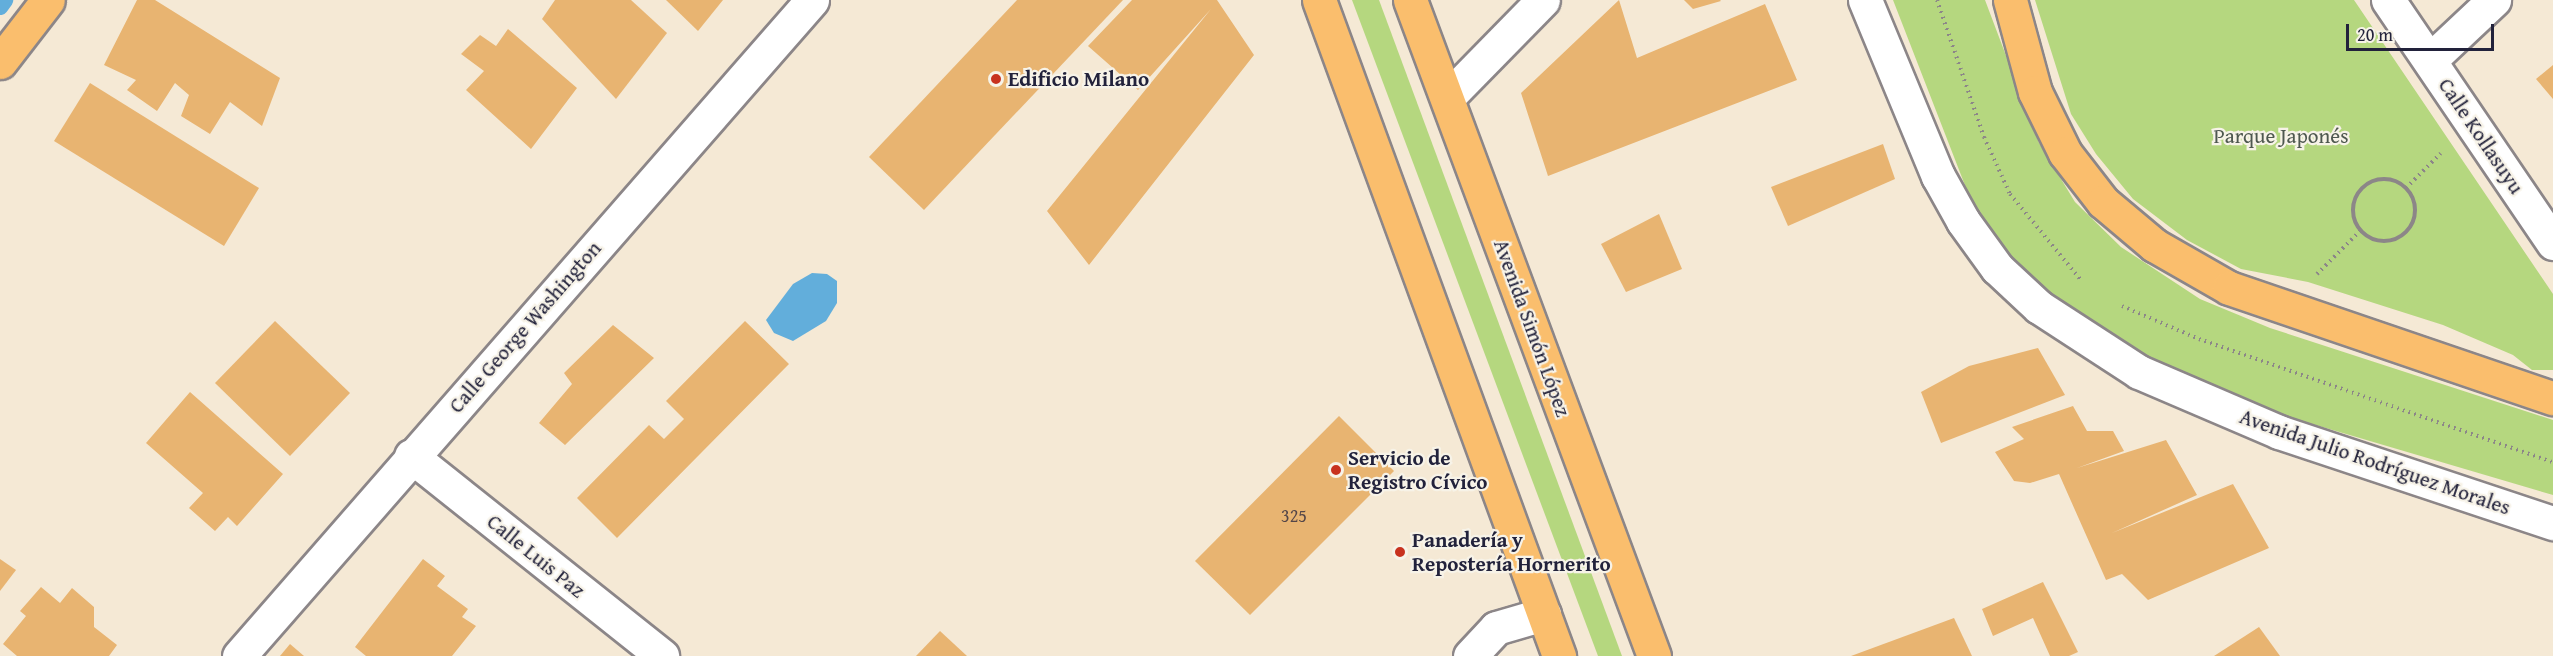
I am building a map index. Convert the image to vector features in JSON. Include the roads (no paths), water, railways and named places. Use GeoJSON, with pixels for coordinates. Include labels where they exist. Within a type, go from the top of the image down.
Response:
{"type":"FeatureCollection","features":[{"type":"Feature","properties":{"kind":"main road"},"geometry":{"type":"LineString","coordinates":[[0,62],[48,0]]}},
{"type":"Feature","properties":{"kind":"main road"},"geometry":{"type":"LineString","coordinates":[[1319,0],[1559,656]]}},
{"type":"Feature","properties":{"kind":"main road","name":"Avenida Simón López"},"geometry":{"type":"LineString","coordinates":[[1410,0],[1449,96],[1534,336],[1654,656]]}},
{"type":"Feature","properties":{"kind":"main road"},"geometry":{"type":"LineString","coordinates":[[2010,0],[2035,92],[2064,153],[2103,202],[2154,245],[2229,288],[2553,398]]}},
{"type":"Feature","properties":{"kind":"street","name":"Calle George Washington"},"geometry":{"type":"LineString","coordinates":[[239,656],[411,456],[812,0]]}},
{"type":"Feature","properties":{"kind":"street"},"geometry":{"type":"LineString","coordinates":[[1449,96],[1543,0]]}},
{"type":"Feature","properties":{"kind":"street","name":"Avenida Julio Rodríguez Morales"},"geometry":{"type":"LineString","coordinates":[[1865,0],[1938,176],[1963,221],[1996,268],[2039,307],[2139,372],[2279,432],[2553,524]]}},
{"type":"Feature","properties":{"kind":"street","name":"Calle Kollasuyu"},"geometry":{"type":"LineString","coordinates":[[2388,0],[2553,243]]}},
{"type":"Feature","properties":{"kind":"street"},"geometry":{"type":"LineString","coordinates":[[2430,60],[2494,0]]}},
{"type":"Feature","properties":{"kind":"street","name":"Calle Luis Paz"},"geometry":{"type":"LineString","coordinates":[[411,456],[662,656]]}},
{"type":"Feature","properties":{"kind":"street"},"geometry":{"type":"LineString","coordinates":[[1470,656],[1496,628],[1544,614]]}},
{"type":"Feature","properties":{"kind":"water"},"geometry":{"type":"Polygon","coordinates":[[[812,273],[827,274],[837,281],[837,303],[826,321],[793,341],[774,333],[766,320],[793,284],[812,273]]]}},
{"type":"Feature","properties":{"kind":"waterway"},"geometry":{"type":"LineString","coordinates":[[0,7],[5,0]]}},
{"type":"Feature","properties":{"kind":"place","name":"Edificio Milano"},"geometry":{"type":"Point","coordinates":[996,79]}},
{"type":"Feature","properties":{"kind":"place","name":"Servicio de Registro Cívico"},"geometry":{"type":"Point","coordinates":[1336,470]}},
{"type":"Feature","properties":{"kind":"place","name":"Panadería y Repostería Hornerito"},"geometry":{"type":"Point","coordinates":[1400,552]}},
{"type":"Feature","properties":{"kind":"park label","name":"Parque Japonés"},"geometry":{"type":"Point","coordinates":[2281,136]}}]}
